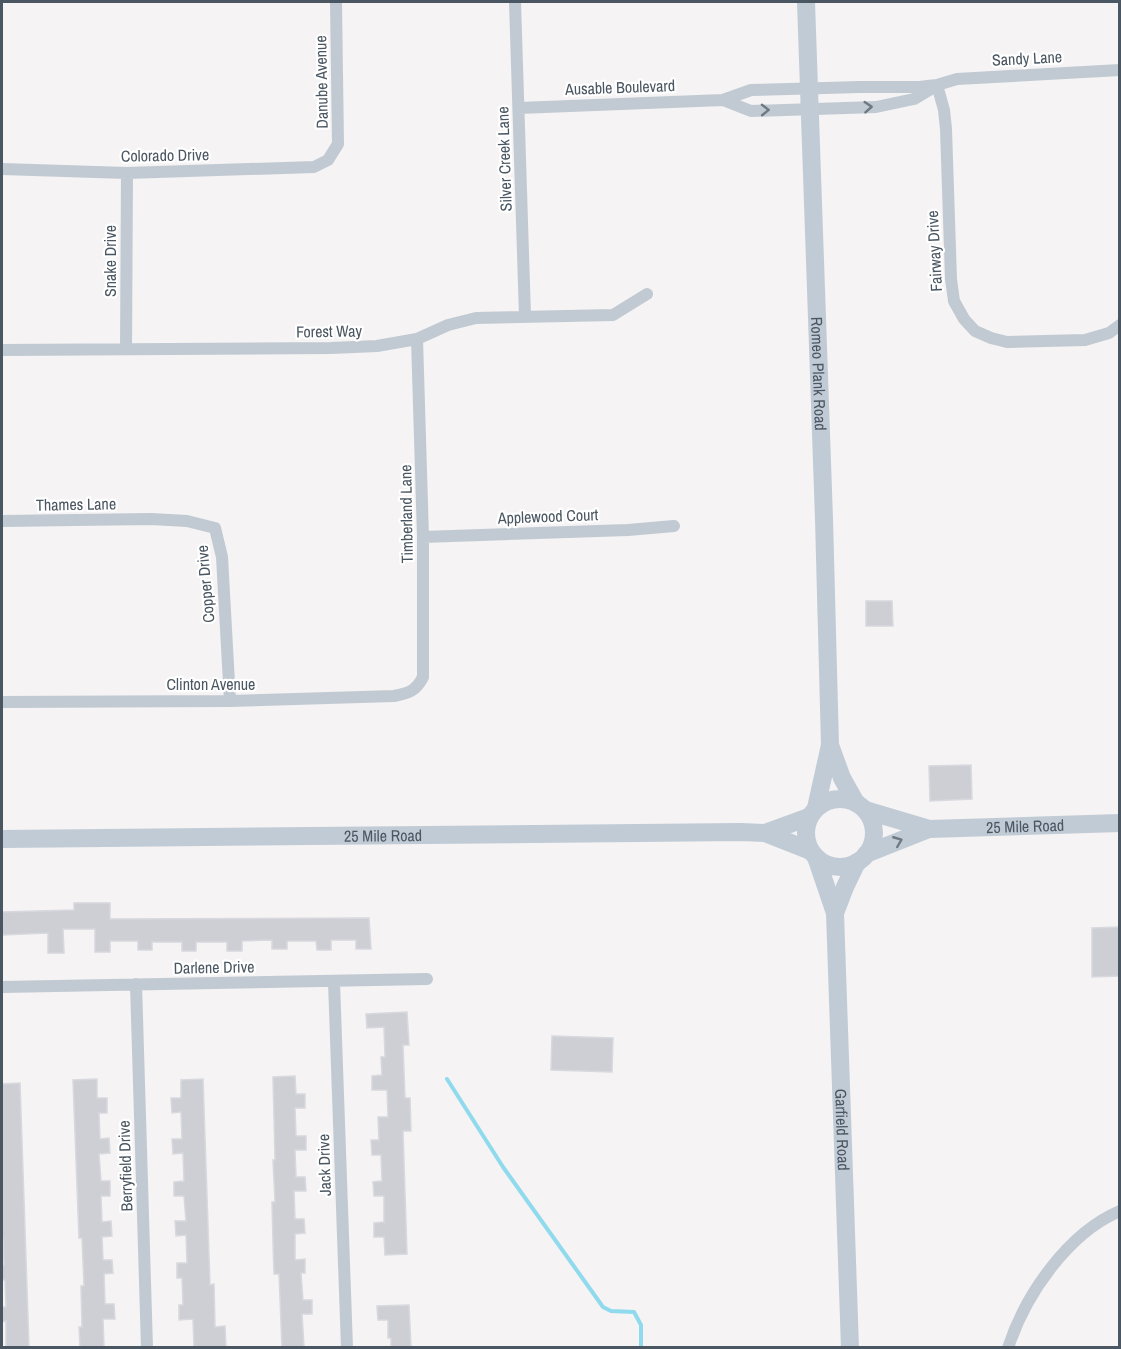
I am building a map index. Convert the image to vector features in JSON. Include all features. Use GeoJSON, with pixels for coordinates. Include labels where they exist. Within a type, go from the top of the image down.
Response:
{"type":"FeatureCollection","features":[{"type":"Feature","properties":{"kind":"street","name":"Danube Avenue"},"geometry":{"type":"LineString","coordinates":[[328,160],[338,144],[336,2]]}},
{"type":"Feature","properties":{"kind":"street","name":"Silver Creek Lane"},"geometry":{"type":"LineString","coordinates":[[515,2],[525,316]]}},
{"type":"Feature","properties":{"kind":"street","name":"Romeo Plank Road"},"geometry":{"type":"LineString","coordinates":[[806,2],[830,745],[813,813]]}},
{"type":"Feature","properties":{"kind":"street","name":"Sandy Lane"},"geometry":{"type":"LineString","coordinates":[[810,110],[894,104],[914,99],[937,85],[957,79],[1119,70]]}},
{"type":"Feature","properties":{"kind":"street","name":"Sandy Lane"},"geometry":{"type":"LineString","coordinates":[[809,89],[937,85]]}},
{"type":"Feature","properties":{"kind":"street","name":"Fairway Drive"},"geometry":{"type":"LineString","coordinates":[[937,85],[944,110],[946,129],[951,279],[954,301],[963,319],[975,331],[1007,342],[1085,340],[1109,333],[1119,325]]}},
{"type":"Feature","properties":{"kind":"street","name":"Ausable Boulevard"},"geometry":{"type":"LineString","coordinates":[[519,108],[723,100],[751,90],[809,89]]}},
{"type":"Feature","properties":{"kind":"street","name":"Ausable Boulevard"},"geometry":{"type":"LineString","coordinates":[[723,100],[751,111],[810,110]]}},
{"type":"Feature","properties":{"kind":"street","name":"Colorado Drive"},"geometry":{"type":"LineString","coordinates":[[2,169],[127,174],[314,167],[328,160]]}},
{"type":"Feature","properties":{"kind":"street","name":"Snake Drive"},"geometry":{"type":"LineString","coordinates":[[126,349],[127,174]]}},
{"type":"Feature","properties":{"kind":"street","name":"Forest Way"},"geometry":{"type":"LineString","coordinates":[[2,350],[377,346],[417,339],[448,325],[476,318],[613,315],[647,294]]}},
{"type":"Feature","properties":{"kind":"street","name":"Timberland Lane"},"geometry":{"type":"LineString","coordinates":[[417,339],[423,537],[423,677],[418,687]]}},
{"type":"Feature","properties":{"kind":"street","name":"Thames Lane"},"geometry":{"type":"LineString","coordinates":[[2,521],[151,519]]}},
{"type":"Feature","properties":{"kind":"street","name":"Copper Drive"},"geometry":{"type":"LineString","coordinates":[[151,519],[186,521],[215,528],[222,557],[230,701]]}},
{"type":"Feature","properties":{"kind":"street","name":"Applewood Court"},"geometry":{"type":"LineString","coordinates":[[423,537],[628,530],[674,526]]}},
{"type":"Feature","properties":{"kind":"street","name":"Clinton Avenue"},"geometry":{"type":"LineString","coordinates":[[2,702],[230,701],[394,696],[409,693],[418,687]]}},
{"type":"Feature","properties":{"kind":"street","name":"Romeo Plank Road"},"geometry":{"type":"LineString","coordinates":[[830,745],[842,778],[861,807]]}},
{"type":"Feature","properties":{"kind":"street"},"geometry":{"type":"LineString","coordinates":[[835,799],[846,800],[861,807],[871,820],[874,832],[872,844],[862,858],[847,866],[835,867],[824,863],[813,854],[806,838],[806,827],[813,813],[825,802],[835,799]]}},
{"type":"Feature","properties":{"kind":"street","name":"25 Mile Road"},"geometry":{"type":"LineString","coordinates":[[861,807],[930,829],[1119,823]]}},
{"type":"Feature","properties":{"kind":"street","name":"25 Mile Road"},"geometry":{"type":"LineString","coordinates":[[2,839],[765,833],[813,813]]}},
{"type":"Feature","properties":{"kind":"street","name":"25 Mile Road"},"geometry":{"type":"LineString","coordinates":[[862,858],[930,829]]}},
{"type":"Feature","properties":{"kind":"street","name":"25 Mile Road"},"geometry":{"type":"LineString","coordinates":[[765,833],[813,854]]}},
{"type":"Feature","properties":{"kind":"street","name":"Garfield Road"},"geometry":{"type":"LineString","coordinates":[[813,854],[835,914],[850,1347]]}},
{"type":"Feature","properties":{"kind":"street","name":"Garfield Road"},"geometry":{"type":"LineString","coordinates":[[835,914],[845,887],[862,858]]}},
{"type":"Feature","properties":{"kind":"street","name":"Darlene Drive"},"geometry":{"type":"LineString","coordinates":[[2,987],[427,979]]}},
{"type":"Feature","properties":{"kind":"street","name":"Jack Drive"},"geometry":{"type":"LineString","coordinates":[[334,982],[347,1347]]}},
{"type":"Feature","properties":{"kind":"street","name":"Berryfield Drive"},"geometry":{"type":"LineString","coordinates":[[136,984],[147,1347]]}},
{"type":"Feature","properties":{"kind":"street"},"geometry":{"type":"LineString","coordinates":[[1008,1347],[1029,1300],[1055,1264],[1085,1232],[1119,1211]]}},
{"type":"Feature","properties":{"kind":"building"},"geometry":{"type":"Polygon","coordinates":[[[866,601],[892,601],[893,626],[866,626],[866,601]]]}},
{"type":"Feature","properties":{"kind":"building"},"geometry":{"type":"Polygon","coordinates":[[[971,765],[972,799],[930,801],[929,766],[971,765]]]}},
{"type":"Feature","properties":{"kind":"building"},"geometry":{"type":"Polygon","coordinates":[[[74,903],[110,903],[110,919],[369,918],[371,949],[356,949],[356,940],[331,940],[331,950],[317,950],[316,941],[287,941],[287,949],[272,949],[272,940],[242,941],[242,951],[227,951],[227,942],[196,942],[196,951],[182,951],[182,942],[152,942],[152,950],[138,950],[138,941],[110,941],[110,952],[95,952],[95,929],[63,929],[64,953],[48,953],[48,933],[2,935],[2,912],[74,910],[74,903]]]}},
{"type":"Feature","properties":{"kind":"building"},"geometry":{"type":"Polygon","coordinates":[[[1119,927],[1119,976],[1092,977],[1092,928],[1119,927]]]}},
{"type":"Feature","properties":{"kind":"building"},"geometry":{"type":"Polygon","coordinates":[[[407,1012],[409,1045],[403,1045],[405,1098],[410,1098],[411,1131],[403,1131],[407,1254],[385,1255],[384,1237],[374,1237],[374,1223],[384,1222],[384,1196],[374,1196],[373,1182],[382,1181],[381,1155],[372,1155],[371,1140],[379,1140],[378,1117],[388,1117],[387,1090],[372,1090],[372,1076],[382,1075],[381,1057],[385,1057],[384,1027],[367,1028],[366,1014],[407,1012]]]}},
{"type":"Feature","properties":{"kind":"building"},"geometry":{"type":"Polygon","coordinates":[[[552,1036],[613,1038],[612,1072],[551,1070],[552,1036]]]}},
{"type":"Feature","properties":{"kind":"building"},"geometry":{"type":"Polygon","coordinates":[[[295,1076],[296,1094],[305,1094],[305,1108],[295,1108],[296,1136],[306,1136],[306,1150],[295,1150],[296,1177],[305,1177],[306,1191],[294,1191],[295,1219],[304,1219],[305,1233],[295,1234],[295,1260],[305,1259],[305,1273],[301,1273],[303,1300],[312,1300],[312,1314],[302,1314],[304,1347],[282,1347],[279,1274],[274,1274],[273,1077],[295,1076]]]}},
{"type":"Feature","properties":{"kind":"building"},"geometry":{"type":"Polygon","coordinates":[[[97,1079],[97,1098],[107,1098],[107,1113],[99,1113],[100,1139],[109,1138],[110,1153],[99,1154],[101,1181],[110,1181],[110,1196],[101,1196],[102,1222],[111,1221],[112,1236],[102,1237],[103,1260],[112,1260],[113,1273],[104,1274],[105,1304],[114,1304],[115,1319],[103,1319],[104,1347],[80,1347],[81,1286],[84,1286],[82,1238],[79,1238],[73,1080],[97,1079]]]}},
{"type":"Feature","properties":{"kind":"building"},"geometry":{"type":"Polygon","coordinates":[[[203,1079],[210,1285],[214,1284],[215,1327],[225,1326],[226,1347],[194,1347],[193,1319],[179,1320],[179,1305],[183,1305],[182,1278],[177,1278],[177,1263],[187,1263],[186,1235],[176,1236],[175,1221],[186,1221],[184,1196],[174,1196],[174,1182],[184,1181],[183,1153],[173,1154],[172,1139],[182,1139],[181,1112],[172,1113],[171,1098],[181,1098],[181,1080],[203,1079]]]}},
{"type":"Feature","properties":{"kind":"building"},"geometry":{"type":"Polygon","coordinates":[[[20,1083],[29,1347],[10,1347],[6,1346],[6,1321],[2,1322],[2,1307],[6,1307],[5,1280],[2,1280],[2,1265],[4,1265],[2,1084],[20,1083]]]}},
{"type":"Feature","properties":{"kind":"building"},"geometry":{"type":"Polygon","coordinates":[[[409,1305],[411,1347],[391,1347],[391,1338],[388,1338],[388,1320],[378,1320],[377,1306],[409,1305]]]}},
{"type":"Feature","properties":{"kind":"waterway"},"geometry":{"type":"LineString","coordinates":[[447,1079],[503,1167],[603,1307],[611,1311],[634,1312],[641,1325],[641,1348]]}}]}
